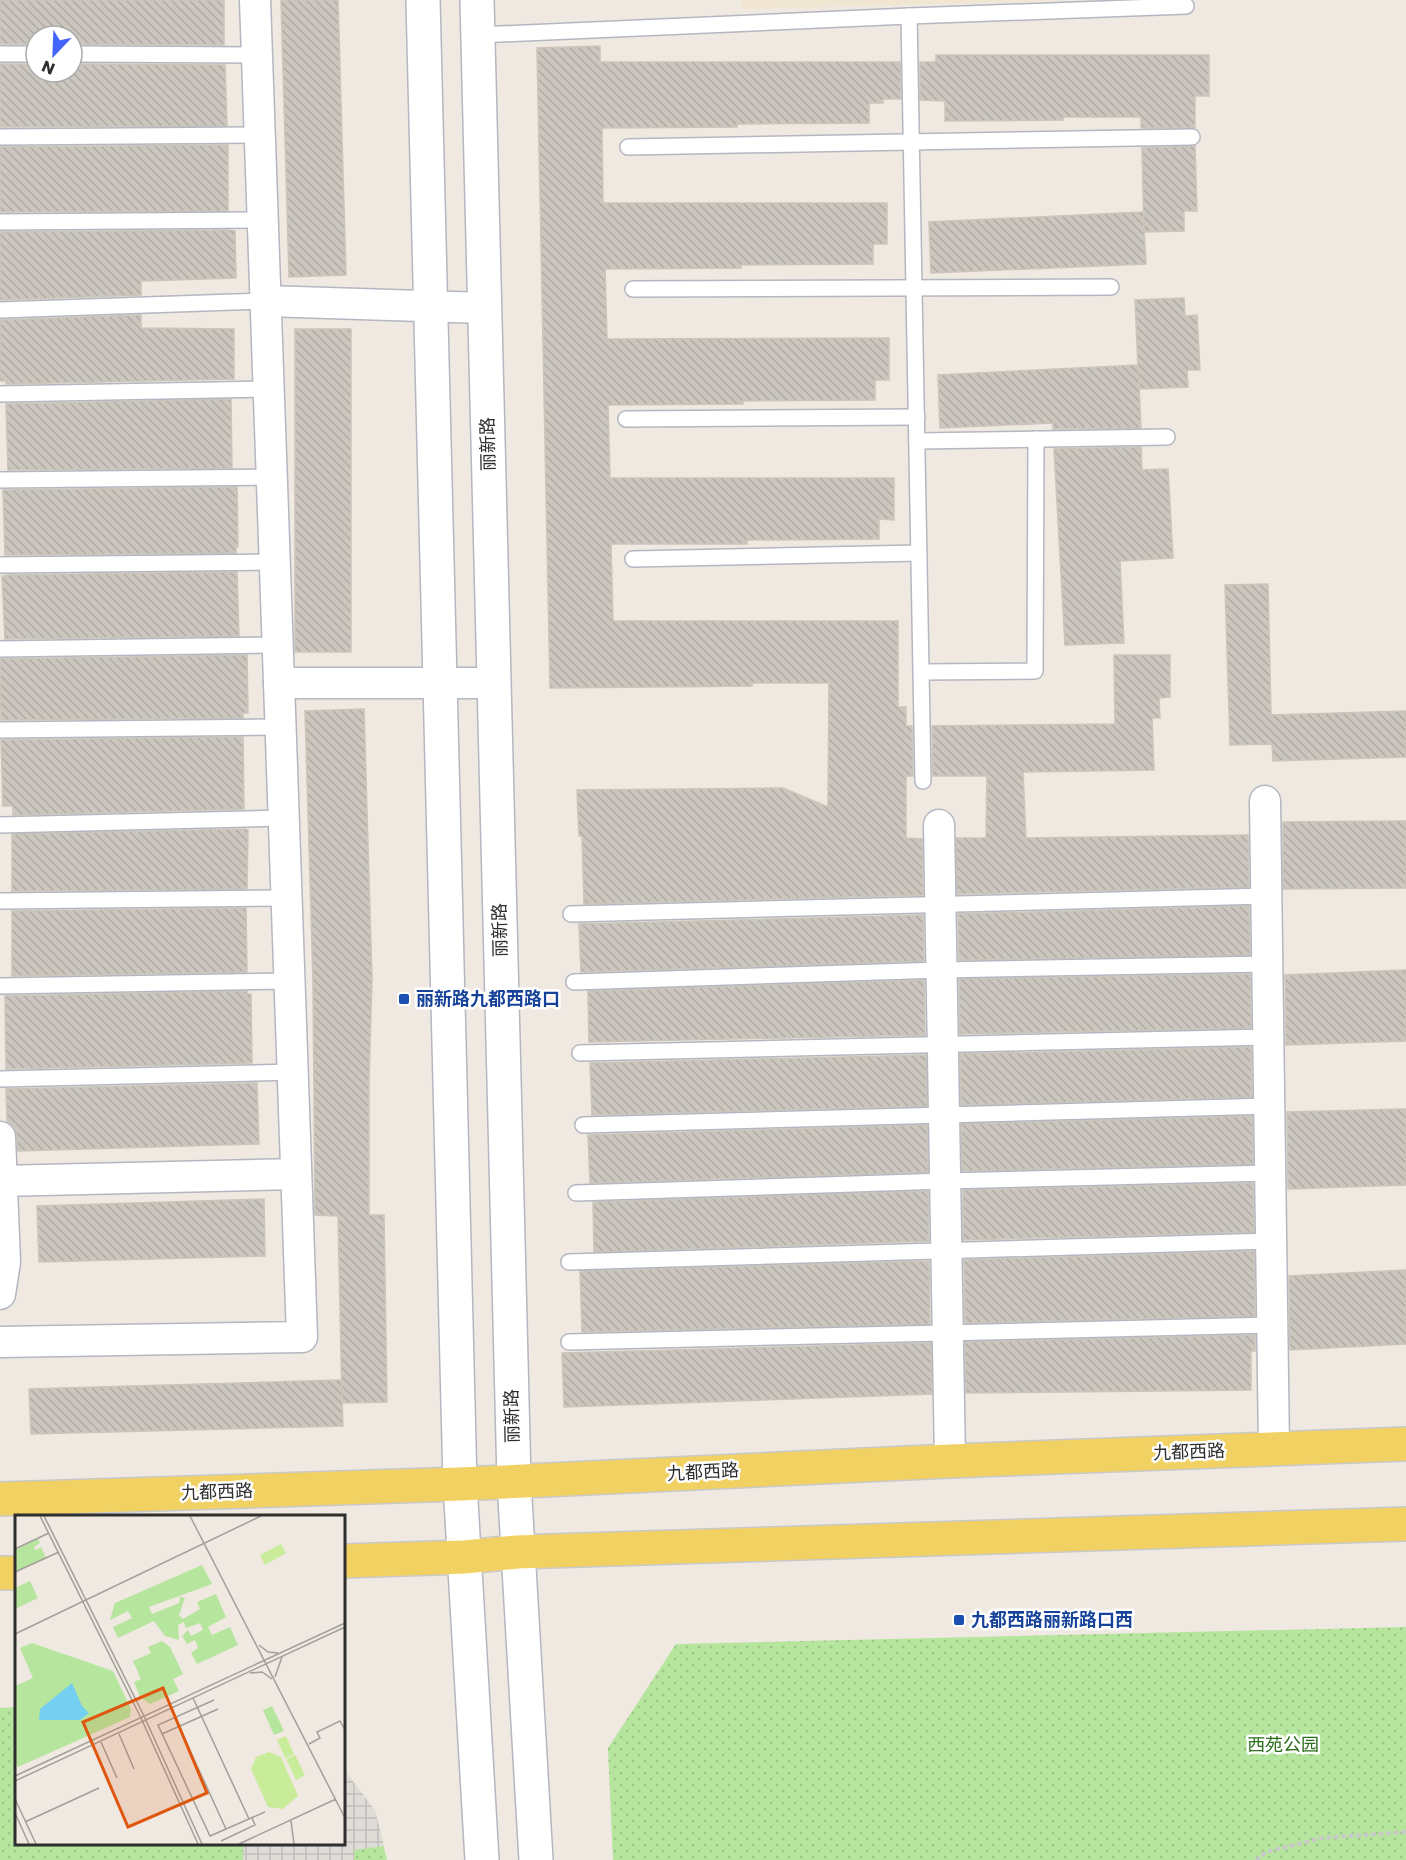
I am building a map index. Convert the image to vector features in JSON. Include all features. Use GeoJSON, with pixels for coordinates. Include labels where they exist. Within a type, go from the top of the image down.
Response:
{"type":"FeatureCollection","features":[{"type":"Feature","properties":{"kind":"main road"},"geometry":{"type":"LineString","coordinates":[[423,0],[460,1484],[482,1860]]}},
{"type":"Feature","properties":{"kind":"main road","name":"丽新路"},"geometry":{"type":"LineString","coordinates":[[477,0],[514,1481],[536,1860]]}},
{"type":"Feature","properties":{"kind":"main road","name":"九都西路"},"geometry":{"type":"LineString","coordinates":[[0,1499],[460,1484],[950,1461],[1406,1444]]}},
{"type":"Feature","properties":{"kind":"main road"},"geometry":{"type":"LineString","coordinates":[[345,1561],[464,1557],[517,1552],[1406,1524]]}},
{"type":"Feature","properties":{"kind":"street"},"geometry":{"type":"LineString","coordinates":[[0,1342],[302,1337],[255,0]]}},
{"type":"Feature","properties":{"kind":"street"},"geometry":{"type":"LineString","coordinates":[[266,301],[484,308]]}},
{"type":"Feature","properties":{"kind":"street"},"geometry":{"type":"LineString","coordinates":[[279,683],[494,683]]}},
{"type":"Feature","properties":{"kind":"street"},"geometry":{"type":"LineString","coordinates":[[1265,801],[1274,1449]]}},
{"type":"Feature","properties":{"kind":"street"},"geometry":{"type":"LineString","coordinates":[[939,825],[950,1461]]}},
{"type":"Feature","properties":{"kind":"street"},"geometry":{"type":"LineString","coordinates":[[0,1137],[5,1262],[0,1294]]}},
{"type":"Feature","properties":{"kind":"street"},"geometry":{"type":"LineString","coordinates":[[1,1180],[296,1174]]}},
{"type":"Feature","properties":{"kind":"lane"},"geometry":{"type":"LineString","coordinates":[[478,35],[1186,6]]}},
{"type":"Feature","properties":{"kind":"lane"},"geometry":{"type":"LineString","coordinates":[[909,16],[923,782]]}},
{"type":"Feature","properties":{"kind":"lane"},"geometry":{"type":"LineString","coordinates":[[0,54],[24,54]]}},
{"type":"Feature","properties":{"kind":"lane"},"geometry":{"type":"LineString","coordinates":[[84,54],[257,54]]}},
{"type":"Feature","properties":{"kind":"lane"},"geometry":{"type":"LineString","coordinates":[[0,137],[260,135]]}},
{"type":"Feature","properties":{"kind":"lane"},"geometry":{"type":"LineString","coordinates":[[628,147],[1192,137]]}},
{"type":"Feature","properties":{"kind":"lane"},"geometry":{"type":"LineString","coordinates":[[0,222],[263,220]]}},
{"type":"Feature","properties":{"kind":"lane"},"geometry":{"type":"LineString","coordinates":[[633,289],[1111,287]]}},
{"type":"Feature","properties":{"kind":"lane"},"geometry":{"type":"LineString","coordinates":[[0,310],[266,301]]}},
{"type":"Feature","properties":{"kind":"lane"},"geometry":{"type":"LineString","coordinates":[[0,394],[269,389]]}},
{"type":"Feature","properties":{"kind":"lane"},"geometry":{"type":"LineString","coordinates":[[627,419],[917,417]]}},
{"type":"Feature","properties":{"kind":"lane"},"geometry":{"type":"LineString","coordinates":[[917,441],[1167,437]]}},
{"type":"Feature","properties":{"kind":"lane"},"geometry":{"type":"LineString","coordinates":[[921,672],[1035,671],[1036,440]]}},
{"type":"Feature","properties":{"kind":"lane"},"geometry":{"type":"LineString","coordinates":[[0,480],[272,477]]}},
{"type":"Feature","properties":{"kind":"lane"},"geometry":{"type":"LineString","coordinates":[[633,559],[919,553]]}},
{"type":"Feature","properties":{"kind":"lane"},"geometry":{"type":"LineString","coordinates":[[0,565],[275,562]]}},
{"type":"Feature","properties":{"kind":"lane"},"geometry":{"type":"LineString","coordinates":[[0,649],[278,645]]}},
{"type":"Feature","properties":{"kind":"lane"},"geometry":{"type":"LineString","coordinates":[[0,730],[280,727]]}},
{"type":"Feature","properties":{"kind":"lane"},"geometry":{"type":"LineString","coordinates":[[0,825],[284,818]]}},
{"type":"Feature","properties":{"kind":"lane"},"geometry":{"type":"LineString","coordinates":[[571,914],[1266,896]]}},
{"type":"Feature","properties":{"kind":"lane"},"geometry":{"type":"LineString","coordinates":[[0,901],[287,898]]}},
{"type":"Feature","properties":{"kind":"lane"},"geometry":{"type":"LineString","coordinates":[[574,981],[941,970],[1267,964]]}},
{"type":"Feature","properties":{"kind":"lane"},"geometry":{"type":"LineString","coordinates":[[0,987],[290,981]]}},
{"type":"Feature","properties":{"kind":"lane"},"geometry":{"type":"LineString","coordinates":[[580,1053],[1268,1037]]}},
{"type":"Feature","properties":{"kind":"lane"},"geometry":{"type":"LineString","coordinates":[[0,1079],[293,1072]]}},
{"type":"Feature","properties":{"kind":"lane"},"geometry":{"type":"LineString","coordinates":[[583,1125],[1269,1106]]}},
{"type":"Feature","properties":{"kind":"lane"},"geometry":{"type":"LineString","coordinates":[[576,1193],[945,1180],[1270,1173]]}},
{"type":"Feature","properties":{"kind":"lane"},"geometry":{"type":"LineString","coordinates":[[569,1262],[1271,1241]]}},
{"type":"Feature","properties":{"kind":"lane"},"geometry":{"type":"LineString","coordinates":[[569,1342],[1273,1325]]}},
{"type":"Feature","properties":{"kind":"path"},"geometry":{"type":"LineString","coordinates":[[1256,1860],[1266,1851],[1322,1838],[1406,1832]]}},
{"type":"Feature","properties":{"kind":"shaded area"},"geometry":{"type":"Polygon","coordinates":[[[741,0],[1078,0],[742,9],[741,0]]]}},
{"type":"Feature","properties":{"kind":"shaded area"},"geometry":{"type":"Polygon","coordinates":[[[345,1770],[375,1811],[384,1846],[354,1850],[354,1860],[243,1860],[245,1845],[345,1845],[345,1770]]]}},
{"type":"Feature","properties":{"kind":"green space","name":"西苑公园"},"geometry":{"type":"Polygon","coordinates":[[[1406,1627],[1406,1860],[613,1860],[608,1748],[676,1644],[1406,1627]]]}},
{"type":"Feature","properties":{"kind":"green space"},"geometry":{"type":"Polygon","coordinates":[[[15,1707],[15,1845],[345,1845],[345,1770],[375,1811],[387,1860],[0,1860],[0,1708],[15,1707]]]}},
{"type":"Feature","properties":{"kind":"building"},"geometry":{"type":"Polygon","coordinates":[[[0,0],[224,0],[224,45],[84,44],[84,24],[24,24],[24,44],[0,44],[0,0]]]}},
{"type":"Feature","properties":{"kind":"building"},"geometry":{"type":"Polygon","coordinates":[[[281,0],[338,0],[346,275],[289,277],[281,0]]]}},
{"type":"Feature","properties":{"kind":"building"},"geometry":{"type":"Polygon","coordinates":[[[600,46],[600,62],[900,62],[901,99],[883,99],[883,103],[869,103],[869,123],[602,128],[603,203],[887,203],[887,244],[873,244],[873,264],[605,269],[607,339],[889,338],[889,380],[875,380],[875,400],[608,405],[610,478],[894,478],[894,520],[879,519],[879,539],[747,540],[747,544],[611,544],[613,621],[898,621],[898,707],[906,707],[906,726],[912,726],[913,776],[906,776],[906,838],[922,839],[923,895],[584,904],[582,836],[579,836],[577,790],[783,788],[828,807],[829,683],[550,688],[537,48],[600,46]]]}},
{"type":"Feature","properties":{"kind":"building"},"geometry":{"type":"Polygon","coordinates":[[[936,55],[1209,55],[1209,96],[1195,96],[1195,128],[1141,128],[1141,117],[945,121],[945,101],[920,100],[920,62],[936,62],[936,55]]]}},
{"type":"Feature","properties":{"kind":"building"},"geometry":{"type":"Polygon","coordinates":[[[0,64],[24,64],[24,84],[84,84],[84,64],[225,65],[227,126],[0,127],[0,64]]]}},
{"type":"Feature","properties":{"kind":"building"},"geometry":{"type":"Polygon","coordinates":[[[228,145],[228,211],[0,212],[0,147],[228,145]]]}},
{"type":"Feature","properties":{"kind":"building"},"geometry":{"type":"Polygon","coordinates":[[[1195,146],[1197,211],[1184,211],[1184,231],[1144,232],[1142,148],[1195,146]]]}},
{"type":"Feature","properties":{"kind":"building"},"geometry":{"type":"Polygon","coordinates":[[[1143,212],[1146,264],[931,273],[929,222],[1143,212]]]}},
{"type":"Feature","properties":{"kind":"building"},"geometry":{"type":"Polygon","coordinates":[[[235,231],[236,278],[141,281],[141,295],[0,300],[0,232],[235,231]]]}},
{"type":"Feature","properties":{"kind":"building"},"geometry":{"type":"Polygon","coordinates":[[[1184,298],[1185,316],[1197,315],[1200,370],[1187,370],[1188,387],[1139,389],[1135,300],[1184,298]]]}},
{"type":"Feature","properties":{"kind":"building"},"geometry":{"type":"Polygon","coordinates":[[[141,315],[141,328],[234,329],[234,379],[6,384],[6,381],[0,381],[0,320],[141,315]]]}},
{"type":"Feature","properties":{"kind":"building"},"geometry":{"type":"Polygon","coordinates":[[[295,329],[351,329],[351,652],[295,652],[295,329]]]}},
{"type":"Feature","properties":{"kind":"building"},"geometry":{"type":"Polygon","coordinates":[[[1138,365],[1141,428],[1053,429],[1053,423],[940,428],[938,375],[1138,365]]]}},
{"type":"Feature","properties":{"kind":"building"},"geometry":{"type":"Polygon","coordinates":[[[231,399],[232,468],[8,470],[6,404],[231,399]]]}},
{"type":"Feature","properties":{"kind":"building"},"geometry":{"type":"Polygon","coordinates":[[[1141,447],[1142,470],[1168,469],[1173,558],[1120,561],[1124,643],[1065,645],[1054,449],[1141,447]]]}},
{"type":"Feature","properties":{"kind":"building"},"geometry":{"type":"Polygon","coordinates":[[[237,487],[238,547],[236,547],[236,553],[5,555],[3,490],[237,487]]]}},
{"type":"Feature","properties":{"kind":"building"},"geometry":{"type":"Polygon","coordinates":[[[237,572],[239,636],[5,639],[2,576],[237,572]]]}},
{"type":"Feature","properties":{"kind":"building"},"geometry":{"type":"Polygon","coordinates":[[[1268,584],[1271,715],[1406,711],[1406,757],[1273,761],[1272,744],[1230,745],[1225,585],[1268,584]]]}},
{"type":"Feature","properties":{"kind":"building"},"geometry":{"type":"Polygon","coordinates":[[[247,655],[248,713],[243,713],[243,718],[1,720],[0,659],[247,655]]]}},
{"type":"Feature","properties":{"kind":"building"},"geometry":{"type":"Polygon","coordinates":[[[1114,655],[1170,655],[1170,697],[1159,698],[1160,718],[1152,718],[1154,770],[1023,772],[1026,838],[1248,835],[1249,887],[957,894],[956,838],[986,838],[987,776],[933,776],[932,726],[1115,724],[1114,655]]]}},
{"type":"Feature","properties":{"kind":"building"},"geometry":{"type":"Polygon","coordinates":[[[364,709],[372,979],[369,1215],[384,1215],[387,1402],[342,1403],[338,1216],[315,1215],[313,981],[305,711],[364,709]]]}},
{"type":"Feature","properties":{"kind":"building"},"geometry":{"type":"Polygon","coordinates":[[[243,737],[244,809],[13,815],[13,806],[3,806],[1,740],[243,737]]]}},
{"type":"Feature","properties":{"kind":"building"},"geometry":{"type":"Polygon","coordinates":[[[1406,821],[1406,888],[1283,889],[1283,822],[1406,821]]]}},
{"type":"Feature","properties":{"kind":"building"},"geometry":{"type":"Polygon","coordinates":[[[248,830],[246,889],[12,891],[12,834],[248,830]]]}},
{"type":"Feature","properties":{"kind":"building"},"geometry":{"type":"Polygon","coordinates":[[[1249,906],[1250,955],[959,960],[958,914],[1249,906]]]}},
{"type":"Feature","properties":{"kind":"building"},"geometry":{"type":"Polygon","coordinates":[[[246,908],[247,972],[12,976],[12,911],[246,908]]]}},
{"type":"Feature","properties":{"kind":"building"},"geometry":{"type":"Polygon","coordinates":[[[923,915],[924,961],[581,972],[579,924],[923,915]]]}},
{"type":"Feature","properties":{"kind":"building"},"geometry":{"type":"Polygon","coordinates":[[[1406,970],[1406,1041],[1286,1045],[1285,975],[1406,970]]]}},
{"type":"Feature","properties":{"kind":"building"},"geometry":{"type":"Polygon","coordinates":[[[1250,974],[1251,1028],[960,1034],[959,979],[1250,974]]]}},
{"type":"Feature","properties":{"kind":"building"},"geometry":{"type":"Polygon","coordinates":[[[924,980],[925,1035],[589,1042],[588,991],[924,980]]]}},
{"type":"Feature","properties":{"kind":"building"},"geometry":{"type":"Polygon","coordinates":[[[247,991],[247,994],[251,994],[252,1063],[6,1069],[5,996],[247,991]]]}},
{"type":"Feature","properties":{"kind":"building"},"geometry":{"type":"Polygon","coordinates":[[[1251,1047],[1252,1097],[961,1105],[960,1054],[1251,1047]]]}},
{"type":"Feature","properties":{"kind":"building"},"geometry":{"type":"Polygon","coordinates":[[[926,1055],[927,1106],[592,1115],[590,1063],[926,1055]]]}},
{"type":"Feature","properties":{"kind":"building"},"geometry":{"type":"Polygon","coordinates":[[[257,1083],[259,1144],[18,1151],[15,1128],[7,1121],[6,1089],[257,1083]]]}},
{"type":"Feature","properties":{"kind":"building"},"geometry":{"type":"Polygon","coordinates":[[[1406,1109],[1406,1185],[1288,1189],[1287,1112],[1406,1109]]]}},
{"type":"Feature","properties":{"kind":"building"},"geometry":{"type":"Polygon","coordinates":[[[1252,1116],[1253,1164],[962,1171],[961,1124],[1252,1116]]]}},
{"type":"Feature","properties":{"kind":"building"},"geometry":{"type":"Polygon","coordinates":[[[927,1125],[928,1172],[590,1183],[588,1135],[927,1125]]]}},
{"type":"Feature","properties":{"kind":"building"},"geometry":{"type":"Polygon","coordinates":[[[1253,1183],[1254,1232],[963,1240],[963,1190],[1253,1183]]]}},
{"type":"Feature","properties":{"kind":"building"},"geometry":{"type":"Polygon","coordinates":[[[928,1191],[929,1241],[594,1252],[593,1202],[928,1191]]]}},
{"type":"Feature","properties":{"kind":"building"},"geometry":{"type":"Polygon","coordinates":[[[264,1199],[265,1256],[39,1262],[37,1206],[264,1199]]]}},
{"type":"Feature","properties":{"kind":"building"},"geometry":{"type":"Polygon","coordinates":[[[1254,1251],[1255,1316],[965,1323],[964,1260],[1254,1251]]]}},
{"type":"Feature","properties":{"kind":"building"},"geometry":{"type":"Polygon","coordinates":[[[929,1261],[930,1324],[582,1332],[580,1271],[929,1261]]]}},
{"type":"Feature","properties":{"kind":"building"},"geometry":{"type":"Polygon","coordinates":[[[1406,1270],[1406,1344],[1290,1350],[1289,1276],[1406,1270]]]}},
{"type":"Feature","properties":{"kind":"building"},"geometry":{"type":"Polygon","coordinates":[[[1255,1335],[1255,1351],[1251,1351],[1251,1390],[966,1393],[965,1342],[1255,1335]]]}},
{"type":"Feature","properties":{"kind":"building"},"geometry":{"type":"Polygon","coordinates":[[[931,1343],[932,1394],[564,1407],[562,1353],[931,1343]]]}},
{"type":"Feature","properties":{"kind":"building"},"geometry":{"type":"Polygon","coordinates":[[[341,1380],[343,1426],[31,1434],[29,1389],[341,1380]]]}},
{"type":"Feature","properties":{"kind":"place","name":"丽新路九都西路口"},"geometry":{"type":"Point","coordinates":[404,999]}},
{"type":"Feature","properties":{"kind":"place","name":"九都西路丽新路口西"},"geometry":{"type":"Point","coordinates":[959,1620]}}]}
